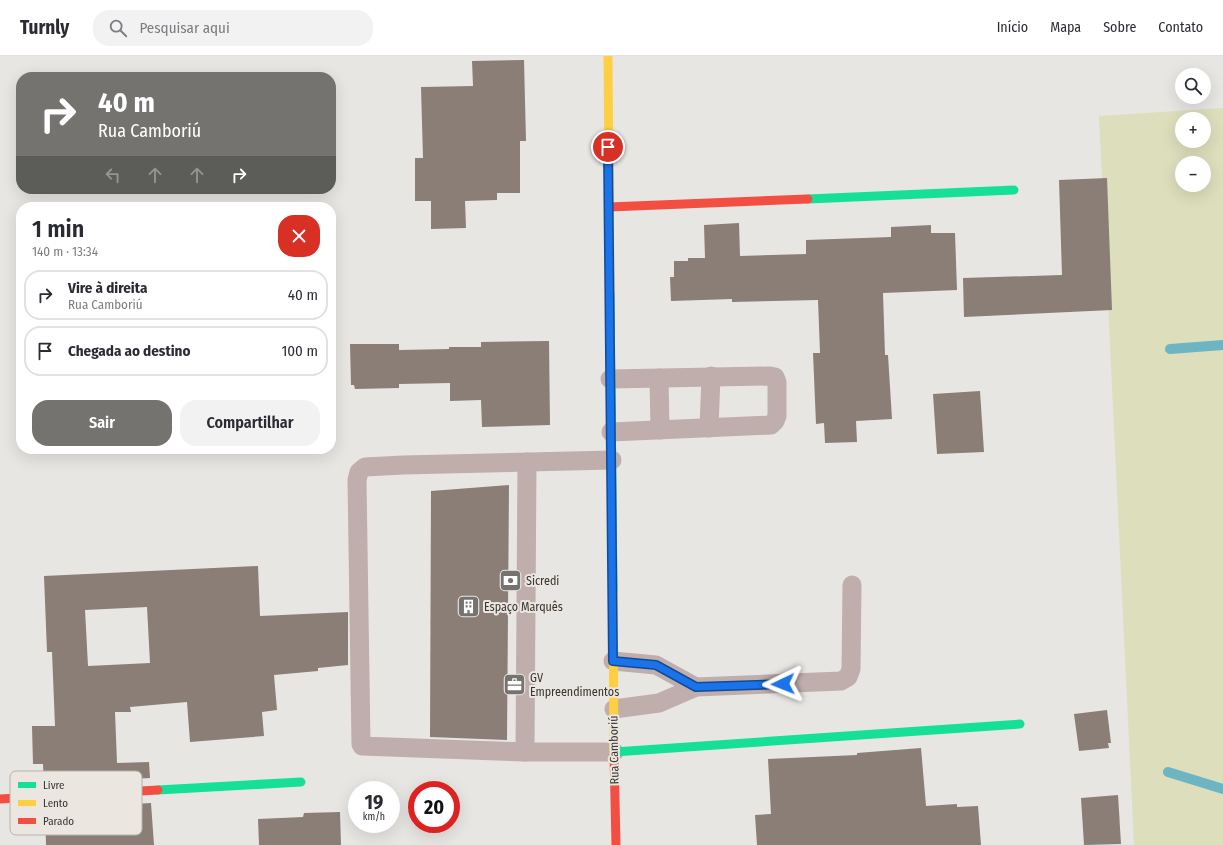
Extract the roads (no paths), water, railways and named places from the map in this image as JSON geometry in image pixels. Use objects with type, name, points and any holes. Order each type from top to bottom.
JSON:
[{"type":"street","name":"Rua Camboriú","points":[[608,56],[610,379],[616,845]]},
{"type":"street","points":[[609,208],[1014,190]]},
{"type":"street","points":[[614,752],[1020,724]]},
{"type":"street","points":[[142,791],[301,782]]},
{"type":"street","points":[[0,799],[10,798]]},
{"type":"lane","points":[[709,428],[711,376]]},
{"type":"lane","points":[[610,379],[770,376],[775,377],[777,382],[777,416],[771,425],[611,432]]},
{"type":"lane","points":[[659,378],[660,430]]},
{"type":"lane","points":[[612,460],[365,467],[359,472],[357,480],[361,744],[365,747],[524,752],[614,752]]},
{"type":"lane","points":[[524,752],[527,462]]},
{"type":"lane","points":[[614,709],[659,703],[696,687],[841,681],[848,677],[851,670],[852,585]]},
{"type":"lane","points":[[613,661],[656,665],[696,687]]},
{"type":"waterway","points":[[1170,349],[1223,345]]},
{"type":"waterway","points":[[1168,772],[1223,789]]},
{"type":"place","name":"Sicredi","points":[[510,581]]},
{"type":"place","name":"Espaço Marquês","points":[[469,607]]},
{"type":"place","name":"GV Empreendimentos","points":[[515,685]]}]
